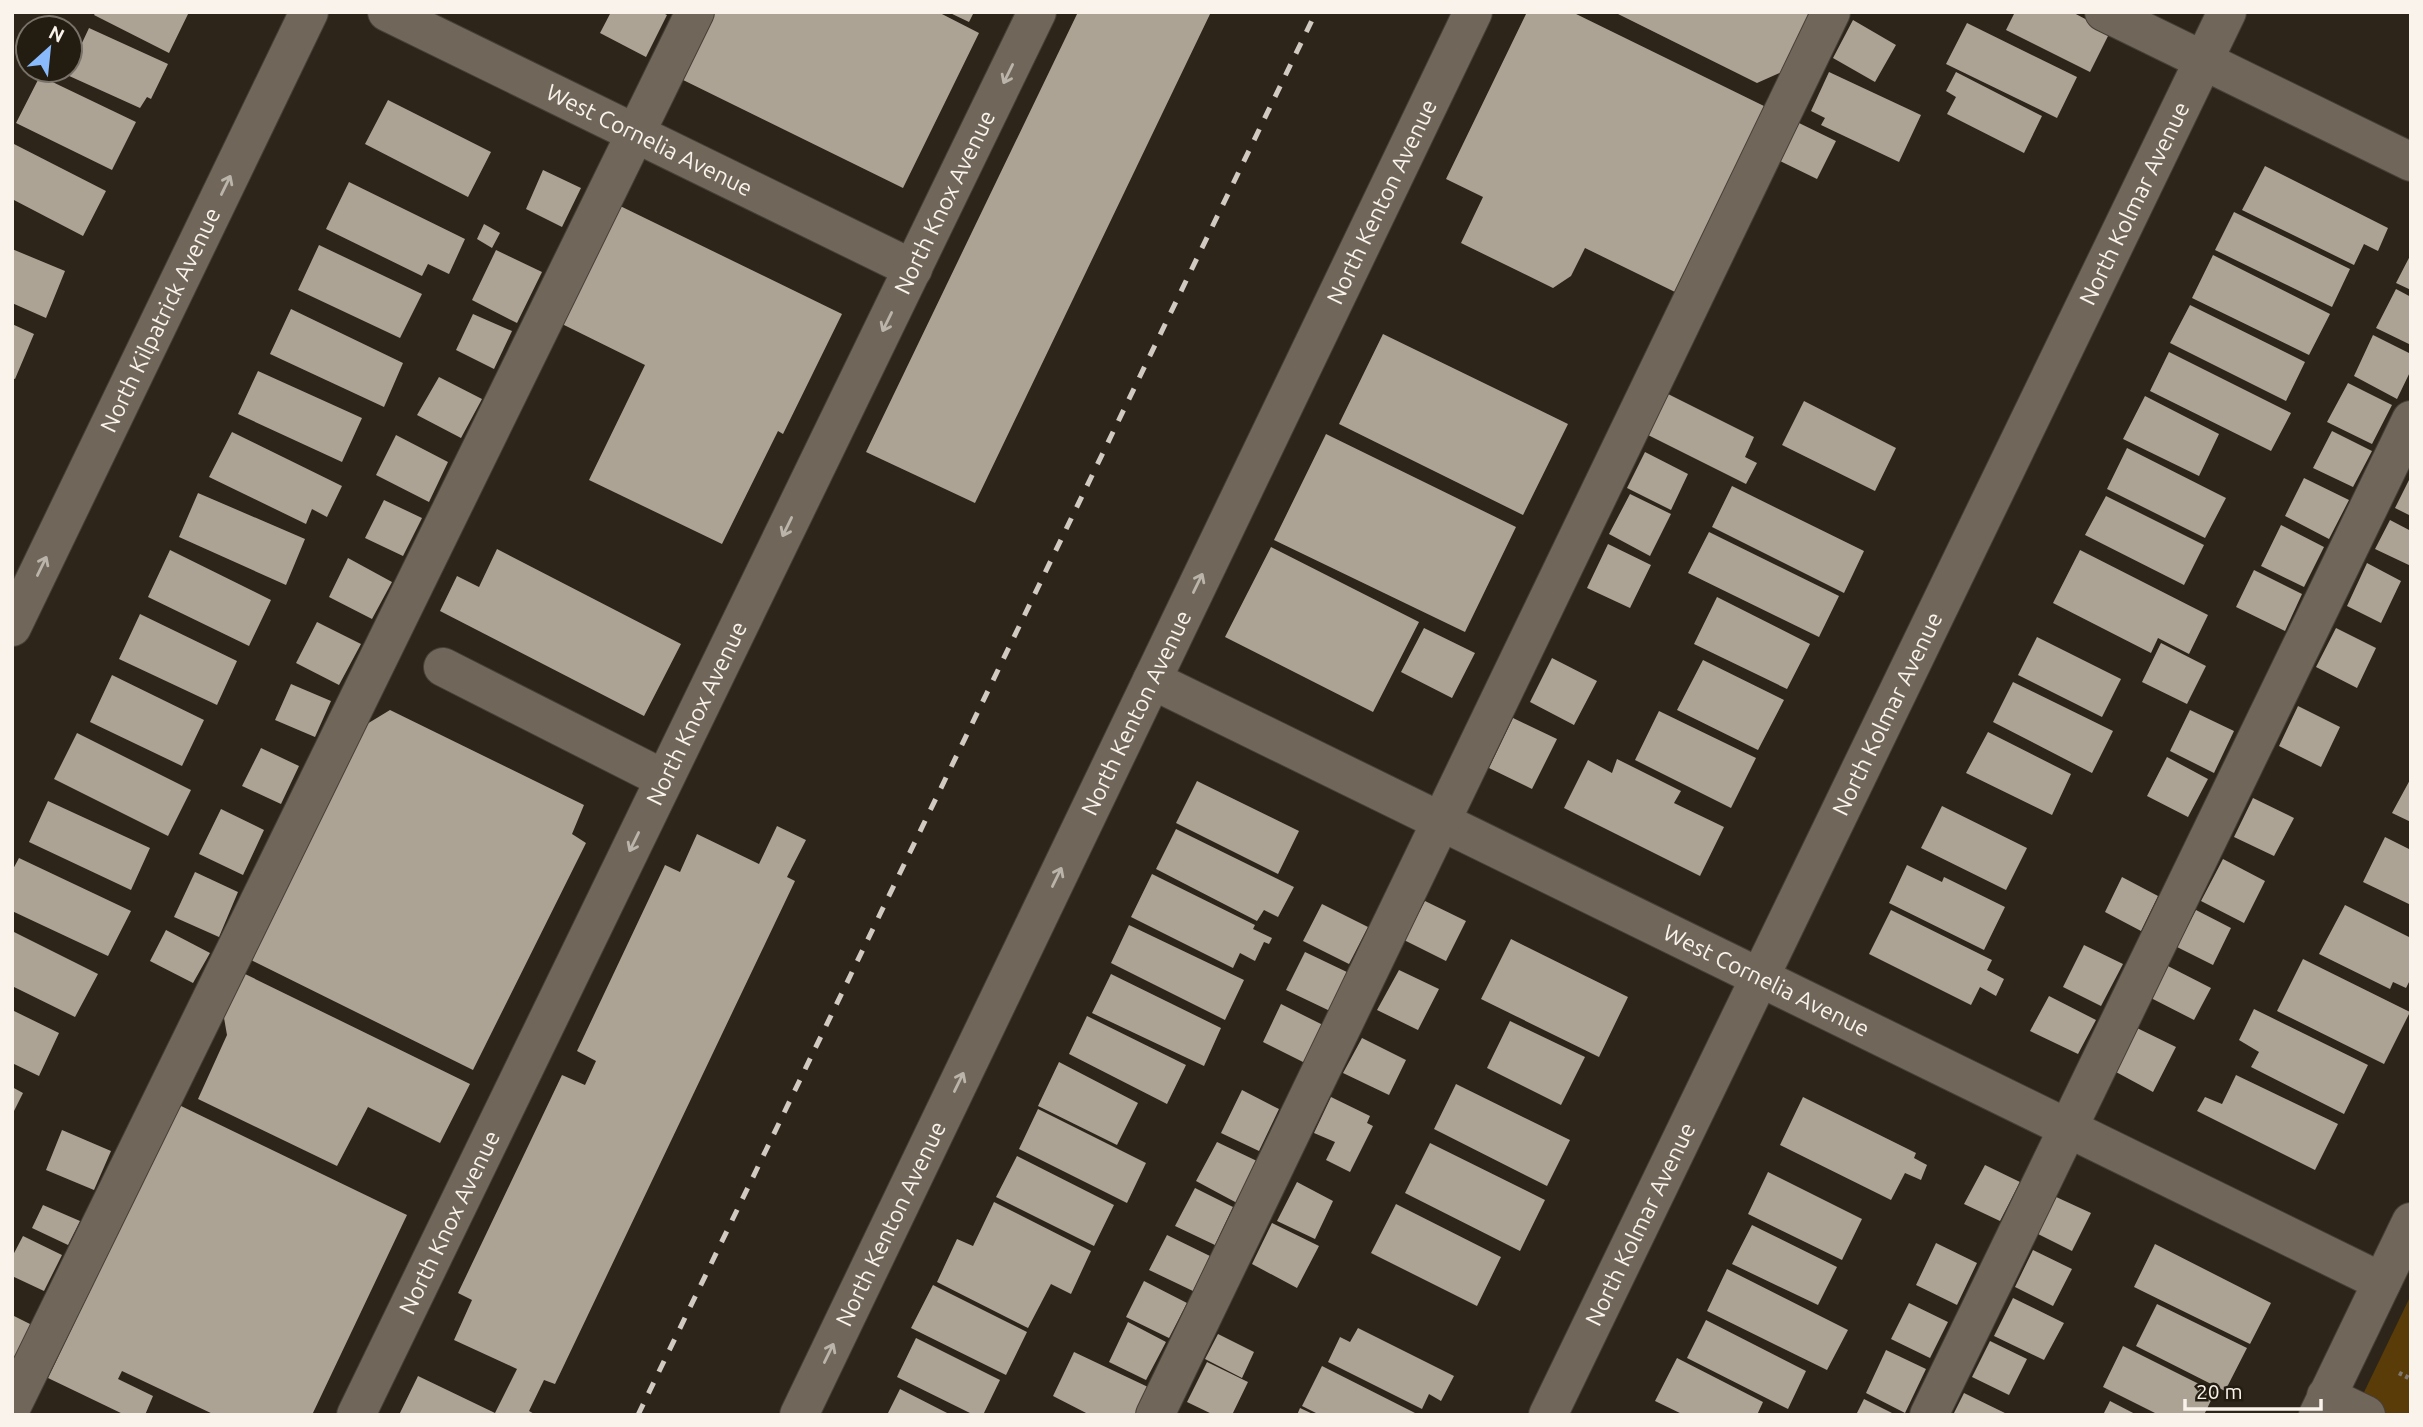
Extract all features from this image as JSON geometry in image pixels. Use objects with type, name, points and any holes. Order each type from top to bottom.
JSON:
[{"type":"street","name":"North Kilpatrick Avenue","points":[[12,627],[309,12]]},
{"type":"street","name":"West Cornelia Avenue","points":[[387,12],[912,269]]},
{"type":"street","points":[[12,1406],[695,12]]},
{"type":"street","name":"North Knox Avenue","points":[[356,1415],[1037,12]]},
{"type":"street","name":"North Kenton Avenue","points":[[799,1415],[1473,12]]},
{"type":"street","points":[[1155,1415],[1831,12]]},
{"type":"street","points":[[2104,12],[2411,162]]},
{"type":"street","name":"North Kolmar Avenue","points":[[1548,1415],[2227,12]]},
{"type":"street","points":[[1929,1415],[2411,420]]},
{"type":"street","points":[[443,667],[664,779]]},
{"type":"street","name":"West Cornelia Avenue","points":[[1152,680],[2382,1282]]},
{"type":"street","points":[[2366,1415],[2322,1406],[2411,1222]]},
{"type":"path","points":[[2399,1373],[2411,1379]]},
{"type":"shaded area","points":[[2411,1295],[2411,1415],[2353,1415]]},
{"type":"building","points":[[96,12],[189,12],[169,53],[94,15]]},
{"type":"building","points":[[611,12],[661,12],[667,15],[646,57],[600,33]]},
{"type":"building","points":[[709,12],[938,12],[979,33],[903,188],[677,77]]},
{"type":"building","points":[[948,12],[974,12],[969,22]]},
{"type":"building","points":[[1078,12],[1211,12],[975,503],[866,452]]},
{"type":"building","points":[[1527,12],[1572,12],[1766,107],[1675,292],[1585,248],[1571,276],[1553,288],[1461,243],[1483,197],[1446,179]]},
{"type":"building","points":[[1614,12],[1812,12],[1784,71],[1757,83]]},
{"type":"building","points":[[2015,12],[2072,12],[2110,32],[2090,72],[2006,30]]},
{"type":"building","points":[[1853,20],[1896,45],[1875,82],[1833,58]]},
{"type":"building","points":[[1967,23],[2077,77],[2057,118],[1946,64]]},
{"type":"building","points":[[89,28],[168,64],[151,99],[147,97],[140,108],[84,83],[84,39]]},
{"type":"building","points":[[1829,72],[1921,115],[1899,162],[1821,125],[1825,118],[1811,111]]},
{"type":"building","points":[[1956,72],[2042,116],[2024,153],[1947,114],[1956,97],[1946,91]]},
{"type":"building","points":[[36,84],[57,84],[136,122],[112,170],[16,123]]},
{"type":"building","points":[[388,100],[491,152],[468,197],[365,144]]},
{"type":"building","points":[[1799,123],[1836,141],[1817,179],[1780,161]]},
{"type":"building","points":[[12,143],[106,191],[83,236],[12,199]]},
{"type":"building","points":[[2265,166],[2388,228],[2378,251],[2364,244],[2354,265],[2242,210]]},
{"type":"building","points":[[543,170],[581,188],[562,227],[526,209]]},
{"type":"building","points":[[349,182],[465,239],[449,274],[428,264],[422,276],[326,229]]},
{"type":"building","points":[[614,203],[842,314],[783,434],[778,431],[722,544],[589,480],[645,365],[562,324]]},
{"type":"building","points":[[2234,212],[2350,269],[2332,307],[2215,250]]},
{"type":"building","points":[[484,224],[500,233],[492,248],[477,239]]},
{"type":"building","points":[[319,245],[422,294],[400,338],[298,290]]},
{"type":"building","points":[[12,249],[65,271],[46,318],[12,303]]},
{"type":"building","points":[[496,250],[542,272],[517,323],[472,300]]},
{"type":"building","points":[[2411,254],[2411,290],[2396,283]]},
{"type":"building","points":[[2213,255],[2330,314],[2309,355],[2192,298]]},
{"type":"building","points":[[2396,289],[2411,297],[2411,345],[2376,328]]},
{"type":"building","points":[[2190,305],[2305,362],[2286,401],[2170,343]]},
{"type":"building","points":[[291,309],[403,363],[384,407],[270,354]]},
{"type":"building","points":[[473,314],[512,331],[494,369],[456,350]]},
{"type":"building","points":[[12,324],[34,334],[15,379],[12,378]]},
{"type":"building","points":[[1383,334],[1568,424],[1523,515],[1339,424]]},
{"type":"building","points":[[2373,335],[2411,354],[2411,370],[2397,399],[2354,376]]},
{"type":"building","points":[[2169,352],[2291,413],[2271,451],[2150,391]]},
{"type":"building","points":[[258,371],[362,418],[342,462],[238,414]]},
{"type":"building","points":[[439,377],[482,399],[461,438],[417,415]]},
{"type":"building","points":[[2348,383],[2392,405],[2372,444],[2327,422]]},
{"type":"building","points":[[1668,394],[1754,437],[1745,457],[1757,463],[1746,484],[1648,435]]},
{"type":"building","points":[[2145,396],[2219,434],[2199,476],[2123,439]]},
{"type":"building","points":[[1804,401],[1896,448],[1875,491],[1782,445]]},
{"type":"building","points":[[2332,431],[2372,451],[2353,487],[2313,468]]},
{"type":"building","points":[[232,432],[342,486],[327,517],[312,509],[306,524],[209,477]]},
{"type":"building","points":[[1326,434],[1516,527],[1465,632],[1274,540]]},
{"type":"building","points":[[396,435],[448,462],[429,502],[376,475]]},
{"type":"building","points":[[2127,448],[2226,498],[2205,538],[2107,489]]},
{"type":"building","points":[[1645,452],[1688,474],[1671,510],[1627,488]]},
{"type":"building","points":[[2411,476],[2411,516],[2395,508]]},
{"type":"building","points":[[2304,478],[2349,500],[2329,539],[2285,516]]},
{"type":"building","points":[[1732,486],[1864,551],[1844,593],[1712,527]]},
{"type":"building","points":[[198,493],[305,539],[286,585],[179,537]]},
{"type":"building","points":[[1630,494],[1671,514],[1650,556],[1609,534]]},
{"type":"building","points":[[2106,496],[2204,545],[2184,585],[2085,535]]},
{"type":"building","points":[[384,500],[422,518],[403,556],[365,538]]},
{"type":"building","points":[[2390,520],[2411,531],[2411,566],[2375,549]]},
{"type":"building","points":[[2281,525],[2324,547],[2304,587],[2261,566]]},
{"type":"building","points":[[1709,532],[1839,596],[1819,637],[1688,573]]},
{"type":"building","points":[[1608,544],[1651,565],[1630,608],[1587,588]]},
{"type":"building","points":[[1271,547],[1419,622],[1373,712],[1225,637]]},
{"type":"building","points":[[497,549],[681,644],[644,716],[440,611],[457,576],[479,587]]},
{"type":"building","points":[[170,550],[271,600],[249,646],[148,597]]},
{"type":"building","points":[[2080,550],[2208,615],[2189,654],[2158,638],[2151,653],[2053,603]]},
{"type":"building","points":[[348,558],[392,582],[372,619],[329,597]]},
{"type":"building","points":[[2367,563],[2401,581],[2381,623],[2347,606]]},
{"type":"building","points":[[2254,570],[2302,594],[2285,631],[2236,607]]},
{"type":"building","points":[[1717,597],[1810,644],[1787,689],[1694,644]]},
{"type":"building","points":[[140,614],[237,661],[217,705],[119,659]]},
{"type":"building","points":[[317,622],[361,644],[339,685],[296,663]]},
{"type":"building","points":[[1424,628],[1475,653],[1452,698],[1401,672]]},
{"type":"building","points":[[2336,628],[2376,648],[2357,688],[2316,667]]},
{"type":"building","points":[[2037,637],[2121,679],[2102,717],[2018,675]]},
{"type":"building","points":[[2161,643],[2206,666],[2187,704],[2142,682]]},
{"type":"building","points":[[1552,658],[1597,681],[1574,725],[1530,702]]},
{"type":"building","points":[[1703,660],[1784,700],[1758,750],[1677,710]]},
{"type":"building","points":[[112,675],[204,720],[182,766],[90,722]]},
{"type":"building","points":[[2013,682],[2113,731],[2092,773],[1993,722]]},
{"type":"building","points":[[291,684],[331,701],[315,737],[275,720]]},
{"type":"building","points":[[2298,706],[2340,727],[2321,767],[2279,746]]},
{"type":"building","points":[[390,710],[584,805],[572,834],[586,843],[473,1070],[249,959],[362,727]]},
{"type":"building","points":[[2190,710],[2234,731],[2214,773],[2170,751]]},
{"type":"building","points":[[1659,711],[1756,758],[1731,808],[1635,760]]},
{"type":"building","points":[[1513,718],[1557,739],[1532,789],[1489,768]]},
{"type":"building","points":[[1988,732],[2071,774],[2052,815],[1966,773]]},
{"type":"building","points":[[77,733],[191,790],[168,836],[54,779]]},
{"type":"building","points":[[261,748],[299,766],[281,804],[242,786]]},
{"type":"building","points":[[2167,757],[2208,779],[2188,817],[2147,796]]},
{"type":"building","points":[[1617,759],[1681,791],[1674,803],[1724,827],[1700,876],[1564,808],[1588,760],[1612,773]]},
{"type":"building","points":[[2411,778],[2411,822],[2392,813]]},
{"type":"building","points":[[1197,781],[1299,831],[1278,874],[1176,823]]},
{"type":"building","points":[[2253,798],[2294,818],[2274,856],[2234,837]]},
{"type":"building","points":[[48,801],[150,848],[131,890],[29,842]]},
{"type":"building","points":[[1942,806],[2027,848],[2006,890],[1921,848]]},
{"type":"building","points":[[221,809],[264,830],[243,875],[199,854]]},
{"type":"building","points":[[777,826],[806,840],[787,877],[795,881],[555,1384],[544,1380],[529,1411],[536,1415],[399,1415],[418,1376],[495,1413],[517,1369],[454,1340],[472,1300],[458,1293],[562,1075],[585,1085],[596,1061],[577,1051],[665,865],[680,872],[697,834],[759,864]]},
{"type":"building","points":[[1176,829],[1294,887],[1278,917],[1264,910],[1257,921],[1156,869]]},
{"type":"building","points":[[2385,837],[2411,850],[2411,905],[2363,882]]},
{"type":"building","points":[[19,858],[131,911],[108,956],[12,911],[12,871]]},
{"type":"building","points":[[2223,859],[2265,881],[2244,923],[2201,901]]},
{"type":"building","points":[[1907,865],[1942,882],[1944,877],[2005,907],[1984,950],[1889,903]]},
{"type":"building","points":[[195,872],[238,892],[219,937],[174,917]]},
{"type":"building","points":[[1152,874],[1255,925],[1253,929],[1272,938],[1269,944],[1264,942],[1255,961],[1240,953],[1233,968],[1131,917]]},
{"type":"building","points":[[2122,877],[2158,896],[2141,931],[2105,912]]},
{"type":"building","points":[[1425,901],[1466,921],[1446,961],[1404,940]]},
{"type":"building","points":[[1322,904],[1368,927],[1349,964],[1303,941]]},
{"type":"building","points":[[2345,905],[2411,938],[2411,978],[2406,988],[2393,982],[2390,989],[2319,954]]},
{"type":"building","points":[[1891,910],[1992,960],[1987,970],[2004,979],[1996,996],[1980,987],[1971,1005],[1869,954]]},
{"type":"building","points":[[2196,910],[2231,928],[2213,965],[2177,947]]},
{"type":"building","points":[[1129,925],[1244,980],[1225,1020],[1111,963]]},
{"type":"building","points":[[166,930],[210,953],[193,983],[150,961]]},
{"type":"building","points":[[12,931],[98,974],[75,1017],[12,986]]},
{"type":"building","points":[[1511,939],[1628,997],[1599,1057],[1481,999]]},
{"type":"building","points":[[2084,945],[2123,964],[2101,1006],[2063,987]]},
{"type":"building","points":[[1305,952],[1349,973],[1330,1011],[1286,990]]},
{"type":"building","points":[[2303,959],[2410,1012],[2384,1064],[2277,1011]]},
{"type":"building","points":[[2164,964],[2211,988],[2194,1020],[2149,997]]},
{"type":"building","points":[[1399,970],[1439,989],[1418,1030],[1377,1010]]},
{"type":"building","points":[[243,973],[470,1084],[440,1143],[368,1107],[337,1166],[198,1099],[227,1035],[223,1012]]},
{"type":"building","points":[[1111,974],[1221,1028],[1204,1066],[1092,1013]]},
{"type":"building","points":[[2049,996],[2096,1020],[2078,1054],[2030,1031]]},
{"type":"building","points":[[1281,1004],[1323,1025],[1305,1063],[1263,1042]]},
{"type":"building","points":[[2254,1009],[2368,1065],[2344,1114],[2251,1067],[2259,1052],[2239,1040]]},
{"type":"building","points":[[12,1010],[59,1033],[39,1076],[12,1063]]},
{"type":"building","points":[[1087,1016],[1186,1065],[1167,1104],[1069,1054]]},
{"type":"building","points":[[1510,1021],[1585,1057],[1561,1105],[1487,1068]]},
{"type":"building","points":[[2137,1028],[2176,1047],[2153,1092],[2116,1072]]},
{"type":"building","points":[[1362,1038],[1406,1060],[1389,1095],[1343,1073]]},
{"type":"building","points":[[1059,1062],[1138,1103],[1117,1145],[1038,1106]]},
{"type":"building","points":[[2236,1075],[2338,1124],[2315,1170],[2197,1111],[2205,1097],[2222,1104]]},
{"type":"building","points":[[1456,1084],[1570,1140],[1547,1186],[1434,1129]]},
{"type":"building","points":[[12,1087],[23,1093],[12,1115]]},
{"type":"building","points":[[1242,1090],[1279,1109],[1259,1151],[1221,1133]]},
{"type":"building","points":[[1331,1097],[1370,1116],[1367,1123],[1373,1126],[1350,1172],[1326,1160],[1335,1142],[1314,1133]]},
{"type":"building","points":[[1803,1097],[1916,1153],[1914,1158],[1927,1165],[1921,1180],[1905,1173],[1891,1200],[1780,1145]]},
{"type":"building","points":[[179,1105],[407,1215],[312,1415],[215,1415],[122,1371],[118,1379],[153,1396],[145,1415],[125,1415],[48,1378]]},
{"type":"building","points":[[1038,1109],[1146,1163],[1127,1203],[1019,1149]]},
{"type":"building","points":[[62,1130],[111,1151],[94,1190],[46,1170]]},
{"type":"building","points":[[1217,1142],[1257,1161],[1237,1203],[1196,1181]]},
{"type":"building","points":[[1430,1143],[1545,1200],[1520,1251],[1405,1193]]},
{"type":"building","points":[[1017,1156],[1114,1205],[1094,1246],[996,1197]]},
{"type":"building","points":[[1985,1165],[2020,1182],[2000,1221],[1964,1204]]},
{"type":"building","points":[[1768,1172],[1862,1219],[1842,1260],[1748,1214]]},
{"type":"building","points":[[1297,1182],[1333,1201],[1315,1239],[1277,1221]]},
{"type":"building","points":[[1195,1188],[1233,1207],[1215,1245],[1175,1226]]},
{"type":"building","points":[[2054,1196],[2091,1213],[2072,1251],[2036,1233]]},
{"type":"building","points":[[994,1202],[1091,1251],[1071,1294],[1051,1284],[1028,1328],[937,1282],[957,1239],[973,1246]]},
{"type":"building","points":[[1396,1204],[1501,1257],[1477,1306],[1371,1253]]},
{"type":"building","points":[[43,1205],[80,1221],[68,1245],[32,1228]]},
{"type":"building","points":[[1272,1223],[1319,1246],[1297,1288],[1252,1264]]},
{"type":"building","points":[[1752,1225],[1837,1267],[1818,1305],[1732,1264]]},
{"type":"building","points":[[1167,1235],[1210,1256],[1193,1291],[1149,1270]]},
{"type":"building","points":[[23,1236],[62,1255],[44,1291],[12,1276],[12,1257]]},
{"type":"building","points":[[1936,1243],[1977,1263],[1957,1305],[1916,1285]]},
{"type":"building","points":[[2155,1244],[2271,1303],[2250,1344],[2134,1287]]},
{"type":"building","points":[[2033,1250],[2072,1269],[2053,1306],[2015,1287]]},
{"type":"building","points":[[1727,1269],[1848,1330],[1827,1370],[1707,1311]]},
{"type":"building","points":[[1144,1281],[1187,1303],[1169,1338],[1126,1317]]},
{"type":"building","points":[[933,1285],[1027,1332],[1006,1375],[911,1328]]},
{"type":"building","points":[[2013,1298],[2064,1323],[2044,1360],[1994,1336]]},
{"type":"building","points":[[1909,1303],[1948,1322],[1930,1358],[1891,1339]]},
{"type":"building","points":[[2157,1304],[2247,1348],[2225,1391],[2136,1346]]},
{"type":"building","points":[[12,1315],[34,1326],[18,1360],[12,1357]]},
{"type":"building","points":[[1706,1320],[1806,1371],[1788,1409],[1687,1358]]},
{"type":"building","points":[[1128,1322],[1166,1342],[1146,1380],[1109,1362]]},
{"type":"building","points":[[1358,1328],[1454,1376],[1441,1401],[1429,1394],[1422,1409],[1328,1362],[1340,1337],[1350,1342]]},
{"type":"building","points":[[1218,1334],[1254,1352],[1242,1378],[1205,1359]]},
{"type":"building","points":[[916,1338],[1000,1380],[983,1415],[974,1415],[897,1377]]},
{"type":"building","points":[[1990,1341],[2027,1359],[2009,1395],[1972,1377]]},
{"type":"building","points":[[2123,1346],[2215,1392],[2204,1415],[2159,1415],[2103,1387]]},
{"type":"building","points":[[1886,1350],[1926,1369],[1905,1413],[1866,1393]]},
{"type":"building","points":[[1074,1352],[1148,1387],[1135,1415],[1090,1415],[1053,1396]]},
{"type":"building","points":[[1677,1358],[1763,1402],[1757,1415],[1684,1415],[1655,1401]]},
{"type":"building","points":[[1207,1362],[1248,1382],[1232,1415],[1214,1415],[1187,1402]]},
{"type":"building","points":[[1322,1366],[1419,1415],[1320,1415],[1302,1406]]},
{"type":"building","points":[[900,1389],[951,1415],[887,1415]]},
{"type":"building","points":[[1964,1393],[2009,1415],[1953,1415]]},
{"type":"building","points":[[1864,1399],[1896,1415],[1856,1415]]},
{"type":"building","points":[[2110,1401],[2137,1415],[2103,1415]]},
{"type":"building","points":[[1300,1408],[1315,1415],[1297,1415]]},
{"type":"railway","points":[[638,1415],[1316,12]]}]
